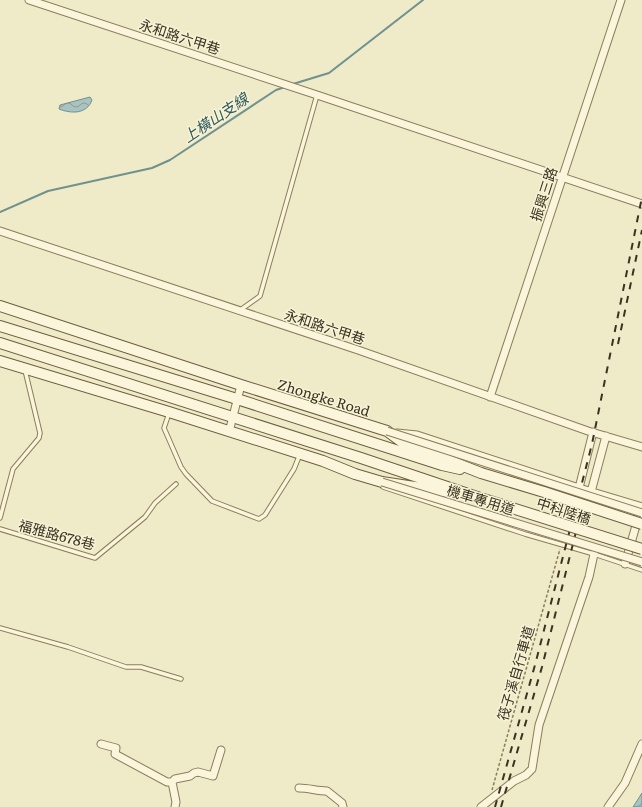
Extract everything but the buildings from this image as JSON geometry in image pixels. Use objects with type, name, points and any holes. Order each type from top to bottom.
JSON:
[{"type":"street","name":"永和路六甲巷","points":[[29,0],[642,204]]},
{"type":"street","name":"振興三路","points":[[490,396],[621,0]]},
{"type":"street","name":"永和路六甲巷","points":[[0,232],[358,350],[593,432],[642,447]]},
{"type":"street","name":"Zhongke Road","points":[[0,306],[241,386],[387,431],[417,435],[642,509]]},
{"type":"street","name":"Zhongke Road","points":[[0,326],[237,399],[442,465],[481,473]]},
{"type":"street","points":[[0,343],[361,458],[477,497]]},
{"type":"street","points":[[0,361],[169,412],[323,461],[355,474],[382,482],[477,497]]},
{"type":"street","points":[[229,432],[241,386]]},
{"type":"street","points":[[387,431],[402,442],[481,473]]},
{"type":"street","points":[[387,431],[642,509],[625,564]]},
{"type":"street","points":[[579,488],[593,432]]},
{"type":"street","points":[[591,492],[606,436]]},
{"type":"street","name":"中科陸橋","points":[[481,473],[642,524]]},
{"type":"street","name":"機車專用道","points":[[382,482],[642,562]]},
{"type":"street","name":"中科陸橋","points":[[477,497],[642,549]]},
{"type":"street","points":[[481,807],[514,781],[526,775],[532,769],[539,725],[585,588],[594,554]]},
{"type":"street","points":[[101,744],[116,748],[116,754],[167,782],[172,782],[175,779],[190,776],[194,773],[213,776],[221,750]]},
{"type":"street","points":[[608,807],[625,783],[642,744]]},
{"type":"street","points":[[172,782],[176,802],[175,807]]},
{"type":"street","points":[[300,788],[318,791],[327,790],[342,804],[343,807]]},
{"type":"lane","points":[[239,311],[260,296],[317,95]]},
{"type":"lane","points":[[0,518],[12,469],[39,438],[40,433],[24,368]]},
{"type":"lane","points":[[169,412],[164,428],[181,467],[186,474],[212,501],[259,519],[266,515],[294,469],[300,454]]},
{"type":"lane","points":[[355,474],[381,486],[414,498],[642,570]]},
{"type":"lane","name":"福雅路678巷","points":[[0,530],[96,558],[145,517],[155,503],[176,484]]},
{"type":"lane","points":[[0,628],[68,647],[126,667],[141,668],[180,680]]},
{"type":"path","name":"筏子溪自行車道","points":[[489,801],[561,544]]},
{"type":"water","points":[[90,97],[92,100],[90,105],[78,112],[69,112],[59,109],[60,105]]},
{"type":"water","points":[[642,793],[642,807],[633,807]]},
{"type":"waterway","name":"上橫山支線","points":[[293,84],[329,73],[423,0]]},
{"type":"waterway","name":"上橫山支線","points":[[0,212],[48,191],[152,168],[170,160],[276,90],[285,87]]},
{"type":"railway","points":[[495,807],[535,665],[592,444],[642,197]]},
{"type":"railway","points":[[618,344],[642,230]]},
{"type":"railway","points":[[501,807],[542,667],[583,504]]}]
